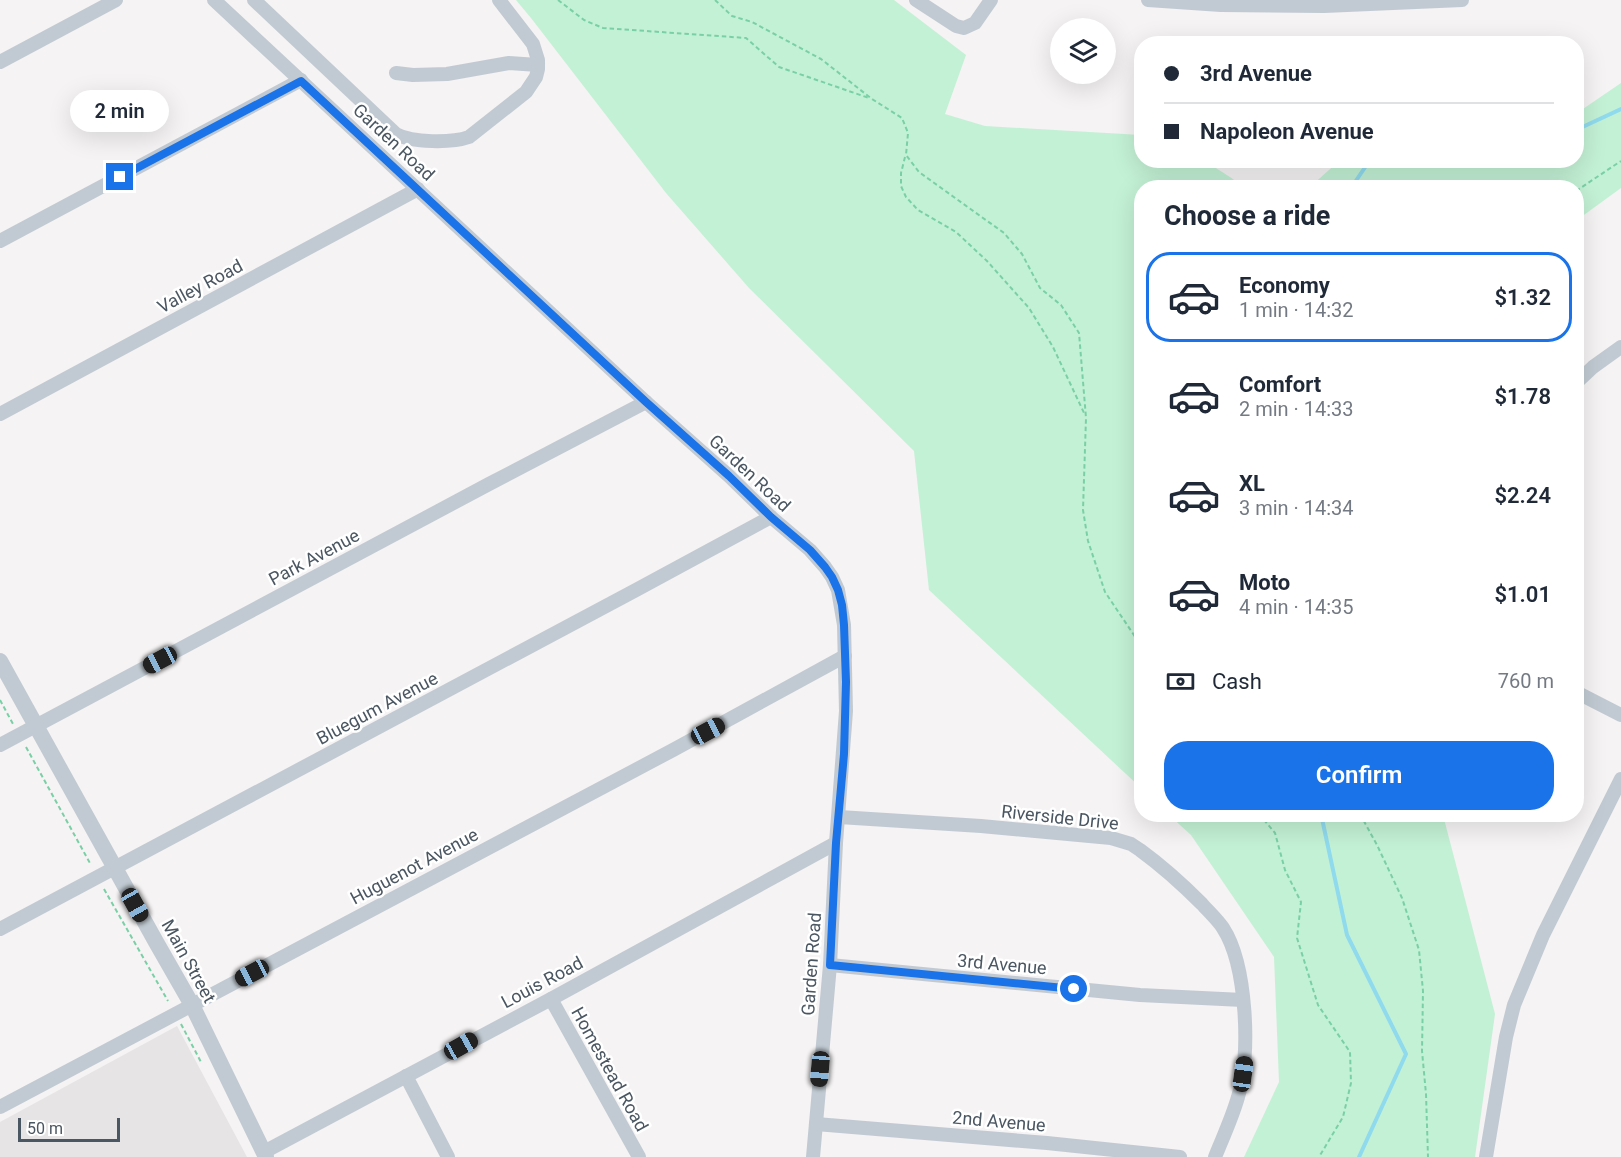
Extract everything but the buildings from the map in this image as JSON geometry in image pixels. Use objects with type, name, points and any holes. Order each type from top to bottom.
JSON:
[{"type":"street","points":[[0,62],[116,0]]},
{"type":"street","name":"Garden Road","points":[[214,0],[646,402],[817,557],[832,577],[842,605],[846,711],[830,965],[813,1157]]},
{"type":"street","points":[[254,0],[396,134],[411,140],[470,137],[526,92],[536,77],[538,65],[533,44],[499,0]]},
{"type":"street","points":[[916,0],[956,26],[964,27],[975,23],[992,0]]},
{"type":"street","points":[[1148,0],[1221,5],[1313,6],[1462,0]]},
{"type":"street","points":[[396,73],[447,74],[509,63],[538,65]]},
{"type":"street","points":[[0,241],[301,81]]},
{"type":"street","name":"Valley Road","points":[[0,414],[418,189]]},
{"type":"street","points":[[1584,375],[1621,346]]},
{"type":"street","name":"Park Avenue","points":[[0,745],[646,402]]},
{"type":"street","name":"Bluegum Avenue","points":[[0,930],[771,517]]},
{"type":"street","name":"Huguenot Avenue","points":[[0,1107],[673,750],[845,656]]},
{"type":"street","name":"Main Street","points":[[0,661],[192,1005],[265,1154]]},
{"type":"street","points":[[1584,696],[1621,715]]},
{"type":"street","points":[[1486,1157],[1506,1036],[1514,1005],[1543,935],[1621,779]]},
{"type":"street","name":"Riverside Drive","points":[[839,817],[981,826],[1111,838],[1131,844],[1193,895],[1223,928],[1237,963],[1243,1000],[1246,1048],[1243,1074],[1239,1096],[1215,1157]]},
{"type":"street","name":"Louis Road","points":[[265,1154],[836,843]]},
{"type":"street","name":"3rd Avenue","points":[[830,965],[1129,994],[1243,1000]]},
{"type":"street","name":"Homestead Road","points":[[551,999],[639,1157]]},
{"type":"street","points":[[406,1076],[448,1157]]},
{"type":"street","name":"2nd Avenue","points":[[816,1124],[1047,1143],[1180,1157]]},
{"type":"path","points":[[558,0],[584,20],[603,28],[746,38],[779,67],[872,99]]},
{"type":"path","points":[[715,0],[732,16],[752,22],[821,59],[872,99],[902,118],[908,133],[906,155],[901,173],[901,186],[906,197],[918,210],[956,232],[987,261],[1029,308],[1053,347],[1086,418]]},
{"type":"path","points":[[906,155],[919,172],[1004,233],[1022,254],[1040,288],[1061,305],[1079,333],[1086,418],[1083,510],[1088,541],[1105,592],[1134,635]]},
{"type":"path","points":[[1584,186],[1621,161]]},
{"type":"path","points":[[0,700],[176,1014]]},
{"type":"path","points":[[1266,822],[1275,833],[1285,870],[1300,902],[1297,938],[1318,1005],[1350,1052],[1351,1083],[1343,1117],[1319,1157]]},
{"type":"path","points":[[1364,822],[1402,898],[1419,950],[1423,991],[1422,1051],[1428,1157]]},
{"type":"shaded area","points":[[177,1026],[247,1157],[0,1157],[0,1122]]},
{"type":"green space","points":[[516,0],[894,0],[966,55],[945,114],[985,126],[1134,135],[1134,168],[1216,168],[1234,180],[1134,180],[1134,781],[929,590],[914,451],[749,288],[666,193]]},
{"type":"green space","points":[[1621,83],[1621,188],[1584,215],[1584,180],[1318,180],[1331,168],[1584,168],[1584,108]]},
{"type":"green space","points":[[1177,822],[1445,822],[1495,1014],[1475,1157],[1244,1157],[1279,1082],[1274,957],[1191,835]]},
{"type":"waterway","points":[[1584,126],[1621,109]]},
{"type":"waterway","points":[[1356,180],[1365,168]]},
{"type":"waterway","points":[[1323,822],[1347,935],[1406,1054],[1359,1157]]},
{"type":"route","points":[[120,177],[301,81],[646,402],[810,550],[832,577],[842,605],[846,711],[830,965],[1074,989]]}]
